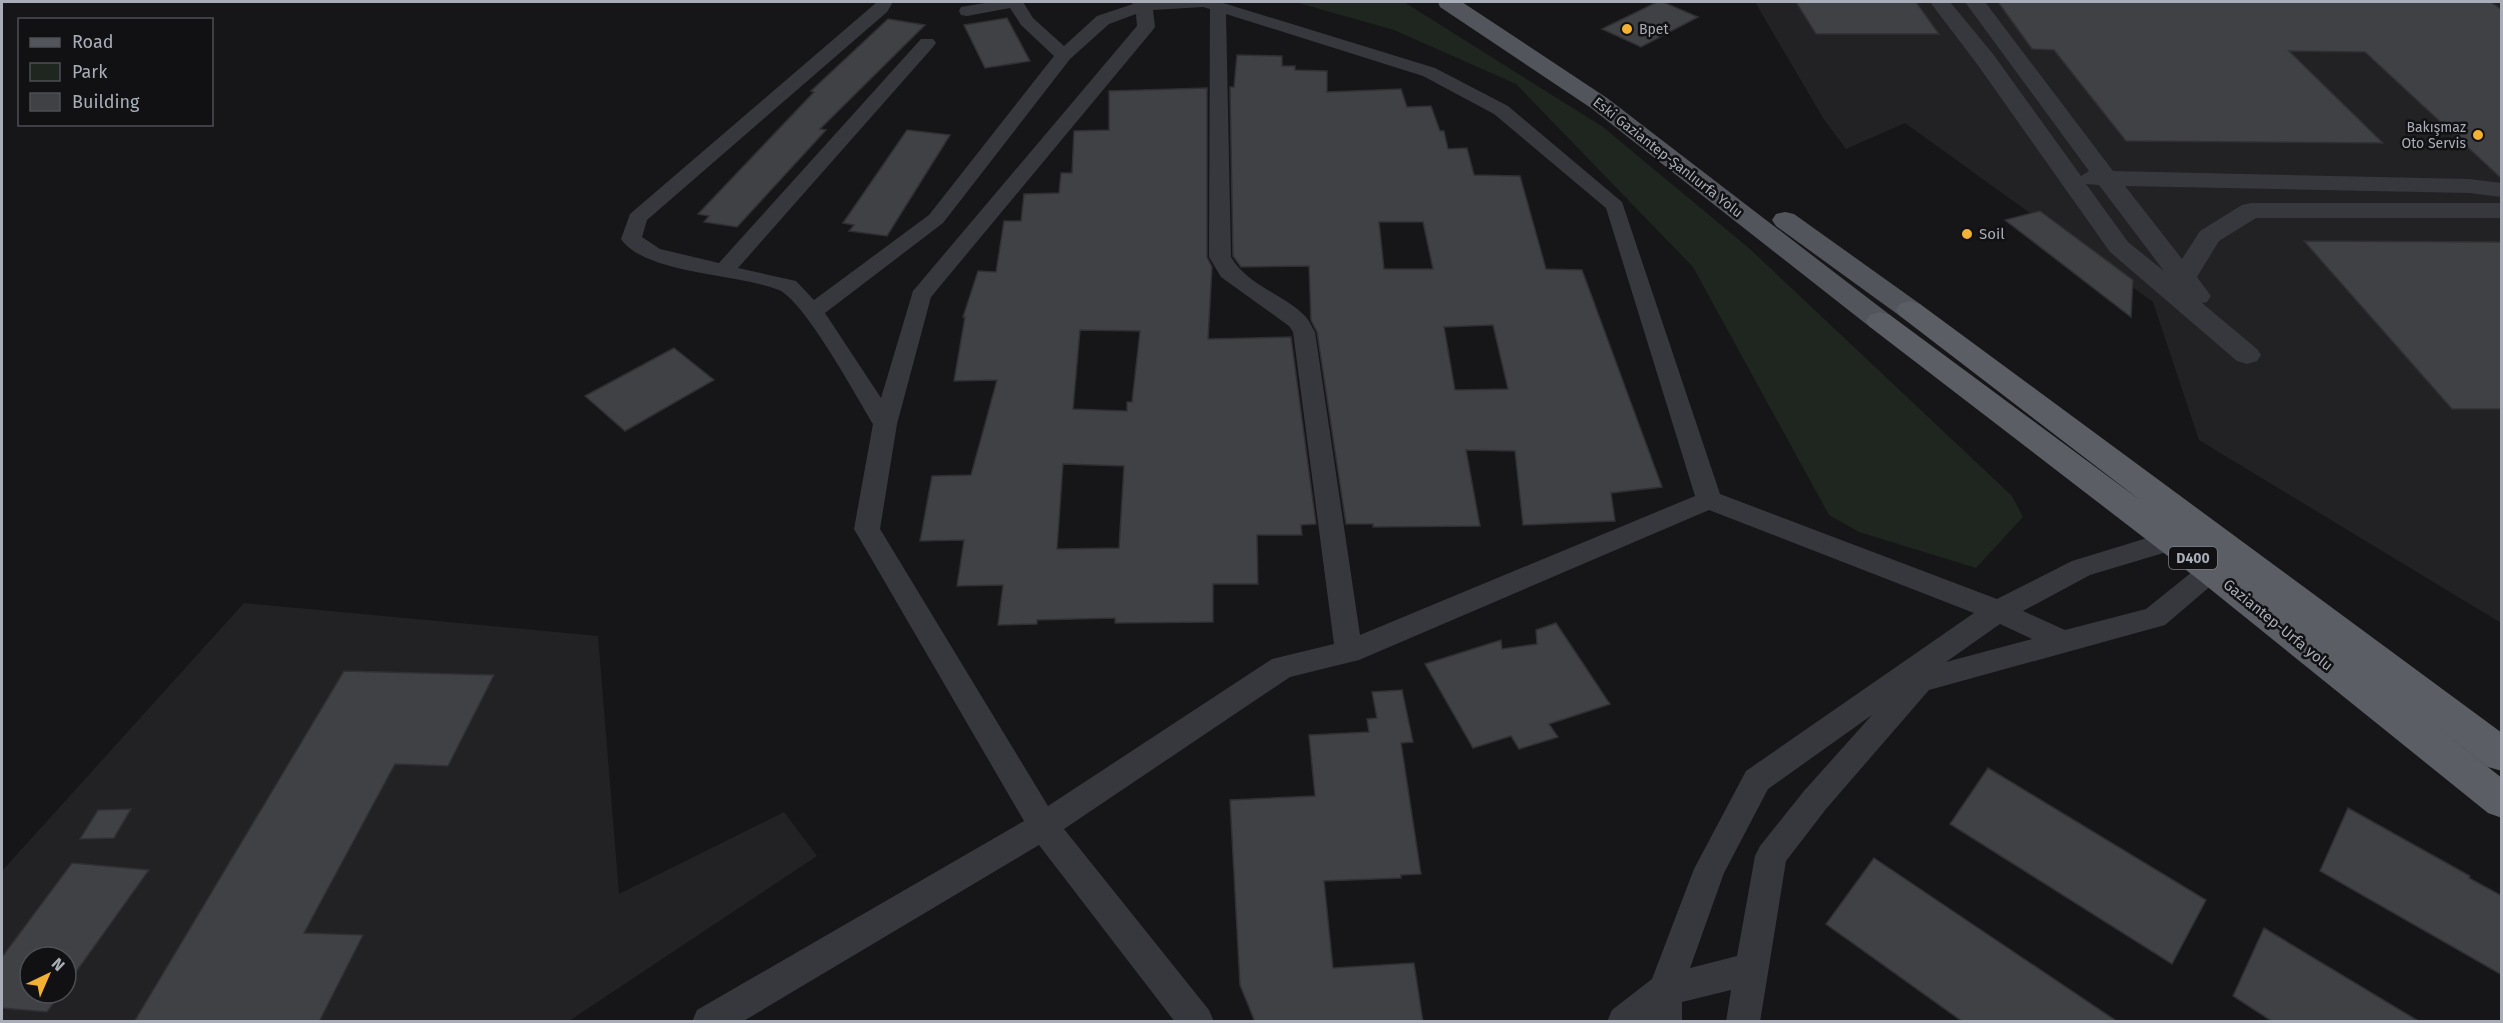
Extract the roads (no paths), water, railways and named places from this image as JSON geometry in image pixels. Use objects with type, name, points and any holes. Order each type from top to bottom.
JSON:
[{"type":"highway","name":"Gaziantep-Urfa yolu","points":[[1895,316],[2170,541],[2218,559],[2502,801]]},
{"type":"highway","name":"Gaziantep-Urfa yolu","points":[[1895,316],[2218,559],[2502,755]]},
{"type":"main road","name":"Eski Gaziantep-Şanlıurfa Yolu","points":[[1448,2],[1599,103],[1895,316]]},
{"type":"main road","name":"Eski Gaziantep-Şanlıurfa Yolu","points":[[1477,2],[1620,97],[1736,185],[1895,316]]},
{"type":"street","points":[[885,2],[881,8],[637,218],[631,239],[653,254],[788,286],[813,311],[885,424]]},
{"type":"street","points":[[967,11],[1015,2],[1027,21],[1064,56]]},
{"type":"street","points":[[813,311],[936,219],[1064,56],[1103,20],[1142,4],[1204,2],[1429,72],[1501,110],[1615,206],[1709,500]]},
{"type":"street","points":[[1940,2],[1985,59],[2119,248],[2247,355],[2183,278],[2105,177],[1975,2]]},
{"type":"street","points":[[1142,4],[1146,27],[921,296],[885,424],[867,529],[1043,826],[1197,1022]]},
{"type":"street","points":[[1218,6],[1220,256],[1229,272],[1297,321],[1304,332],[1349,652]]},
{"type":"street","points":[[724,271],[927,43]]},
{"type":"street","points":[[2070,181],[2105,177],[2469,186],[2502,190]]},
{"type":"street","points":[[2183,278],[2208,236],[2251,210],[2502,211]]},
{"type":"street","points":[[710,1022],[1043,826],[1282,666],[1349,652],[1709,500],[1998,611],[2063,642]]},
{"type":"street","points":[[1665,1006],[1710,870],[1757,780],[1998,611],[2081,568],[2170,541]]},
{"type":"street","points":[[1743,1022],[1771,856],[1815,800],[1920,681],[2155,617],[2218,559]]},
{"type":"street","points":[[1624,1022],[1751,969]]},
{"type":"place","name":"Bpet","points":[[1627,29]]},
{"type":"place","name":"Bakışmaz Oto Servis","points":[[2478,135]]},
{"type":"place","name":"Soil","points":[[1967,234]]}]
